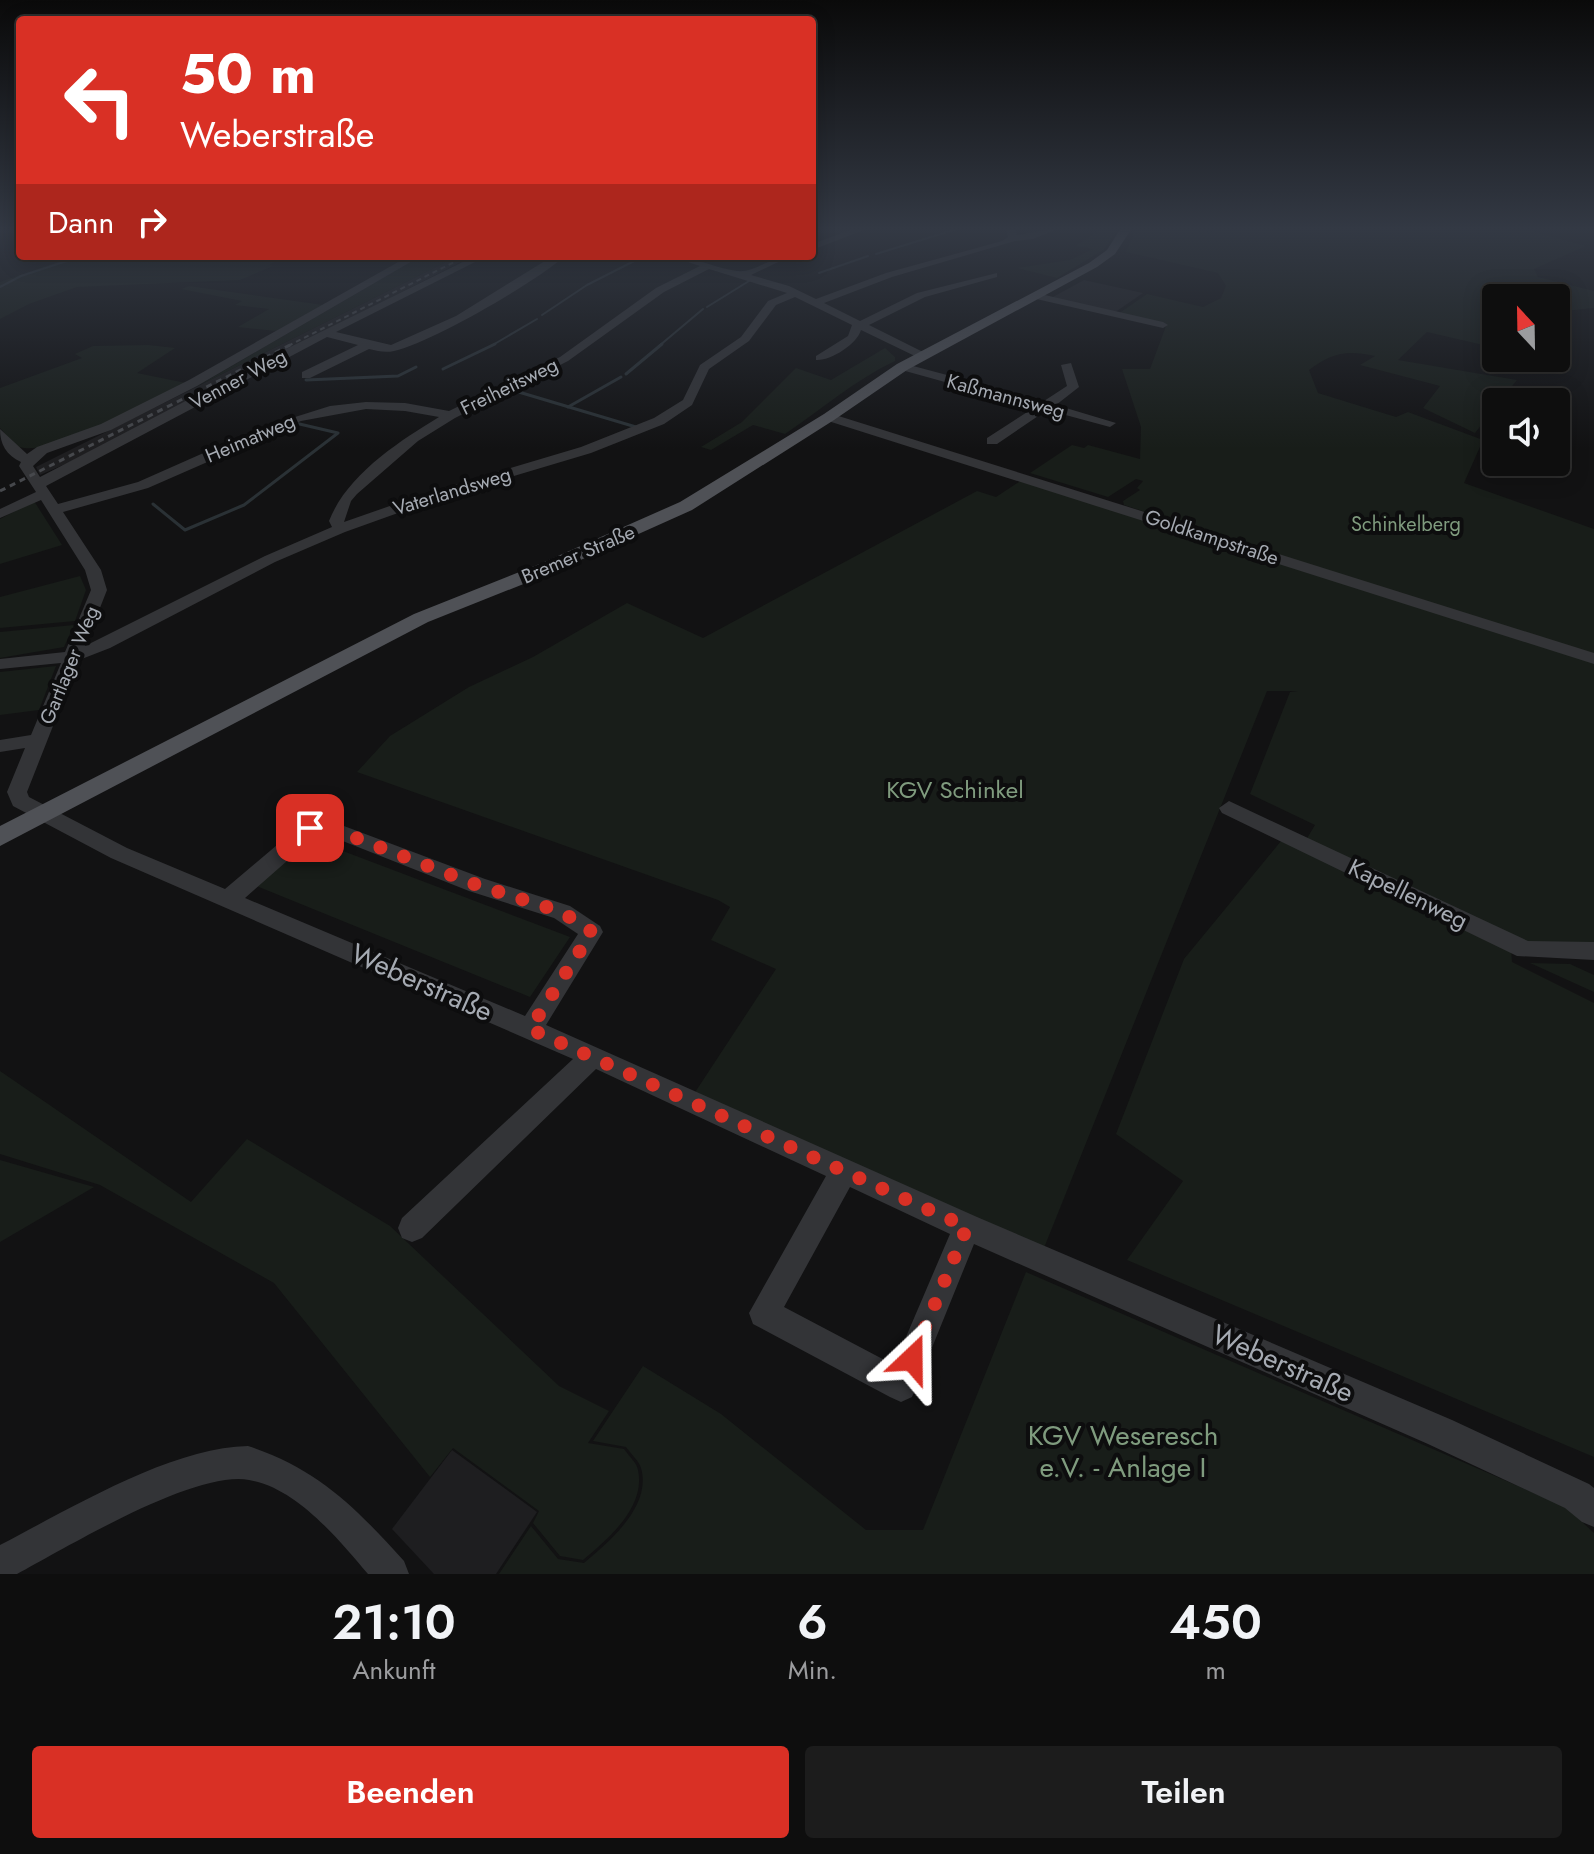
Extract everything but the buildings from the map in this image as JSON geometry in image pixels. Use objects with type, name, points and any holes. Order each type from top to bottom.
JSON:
[{"type":"main road","name":"Bremer Straße","points":[[0,837],[421,618],[675,511],[829,417],[902,367],[1026,301]]},
{"type":"street","points":[[28,460],[42,450],[106,427],[193,383],[336,301]]},
{"type":"street","name":"Venner Weg","points":[[0,514],[326,333],[390,301]]},
{"type":"street","points":[[326,333],[387,349],[432,332],[483,301]]},
{"type":"street","name":"Freiheitsweg","points":[[340,529],[336,521],[344,500],[413,438],[451,415],[564,359],[644,301]]},
{"type":"street","name":"Vaterlandsweg","points":[[0,664],[75,656],[270,559],[340,529],[432,496],[586,450],[672,415],[688,402],[704,367],[745,339],[776,301]]},
{"type":"street","points":[[812,301],[923,356]]},
{"type":"street","points":[[815,303],[819,301]]},
{"type":"street","points":[[820,358],[853,338],[854,329],[908,301]]},
{"type":"street","points":[[1060,301],[1163,325]]},
{"type":"street","points":[[306,375],[368,345]]},
{"type":"street","points":[[992,441],[1032,410],[1046,407],[1073,387],[1067,365]]},
{"type":"street","name":"Kaßmannsweg","points":[[902,367],[1110,423]]},
{"type":"street","name":"Heimatweg","points":[[56,509],[134,489],[274,424],[318,412],[358,405],[395,405],[451,415]]},
{"type":"street","name":"Goldkampstraße","points":[[829,417],[1594,659]]},
{"type":"street","name":"Gartlager Weg","points":[[0,433],[17,455],[28,460],[26,466],[56,509],[98,580],[96,603],[17,792],[20,801],[43,814]]},
{"type":"street","name":"Gartlager Weg","points":[[0,746],[39,740]]},
{"type":"street","name":"Kapellenweg","points":[[1229,808],[1525,950],[1594,951]]},
{"type":"street","name":"Weberstraße","points":[[43,814],[119,853],[593,1056],[967,1227],[1425,1426],[1577,1496],[1594,1510]]},
{"type":"street","points":[[230,898],[310,828],[320,824],[477,885],[562,912],[592,932],[530,1029]]},
{"type":"street","points":[[412,1228],[593,1056]]},
{"type":"street","points":[[844,1171],[764,1313],[901,1386],[967,1227]]},
{"type":"street","points":[[0,1564],[128,1498],[205,1470],[245,1462],[291,1479],[325,1504],[391,1574]]},
{"type":"shaded area","points":[[367,301],[383,301],[70,462],[40,475],[36,467]]},
{"type":"shaded area","points":[[1066,301],[1131,301],[1114,313]]},
{"type":"shaded area","points":[[452,1450],[537,1512],[496,1574],[434,1574],[392,1529]]},
{"type":"green space","points":[[0,301],[36,301],[29,304],[0,319]]},
{"type":"green space","points":[[241,301],[298,301],[323,305],[276,331],[238,327],[269,309],[235,305]]},
{"type":"green space","points":[[343,301],[367,301],[194,388]]},
{"type":"green space","name":"Schinkelberg","points":[[1136,301],[1179,301],[1203,307],[1214,301],[1482,301],[1482,345],[1427,332],[1398,360],[1517,380],[1510,388],[1482,388],[1482,424],[1475,433],[1423,408],[1440,386],[1360,365],[1375,356],[1340,354],[1309,370],[1318,393],[1396,417],[1408,412],[1482,440],[1464,483],[1594,529],[1594,659],[1124,505],[1123,501],[1140,490],[1137,488],[1143,481],[1136,479],[1108,497],[1030,473],[1072,445],[1084,448],[1088,445],[1140,459],[1141,427],[1122,369],[1150,369],[1166,326],[1118,314]]},
{"type":"green space","name":"Schinkelberg","points":[[1570,301],[1594,301],[1594,308],[1570,310]]},
{"type":"green space","points":[[93,346],[175,348],[137,373],[186,383],[106,424],[41,447],[20,447],[0,428],[0,388],[82,358],[75,354]]},
{"type":"green space","points":[[885,348],[895,357],[895,361],[852,386],[785,434],[753,425],[711,450],[701,447],[742,422],[796,368],[831,380]]},
{"type":"green space","name":"KGV Schinkel","points":[[1022,480],[1594,661],[1594,949],[1555,950],[1515,939],[1306,840],[1315,825],[1250,794],[1290,692],[1298,691],[1267,691],[1044,1248],[688,1103],[776,969],[711,940],[730,907],[718,900],[357,772],[390,736],[469,687],[533,657],[627,603],[703,638],[977,491],[996,497]]},
{"type":"green space","points":[[34,501],[62,545],[0,564],[0,519]]},
{"type":"green space","points":[[80,576],[86,590],[75,621],[0,628],[0,597]]},
{"type":"green space","points":[[74,625],[64,647],[0,658],[0,632]]},
{"type":"green space","points":[[56,666],[39,710],[0,715],[0,672]]},
{"type":"green space","points":[[306,837],[570,937],[530,997],[254,885]]},
{"type":"green space","points":[[1281,841],[1511,949],[1512,962],[1594,1003],[1594,1457],[1127,1260],[1183,1181],[1116,1134],[1184,959]]},
{"type":"green space","points":[[1530,963],[1570,964],[1594,975],[1594,992]]},
{"type":"green space","points":[[0,1071],[191,1202],[247,1139],[390,1226],[559,1386],[609,1411],[588,1443],[624,1449],[637,1467],[639,1484],[636,1497],[623,1521],[583,1560],[560,1556],[533,1523],[539,1511],[453,1448],[430,1477],[274,1283],[100,1185],[0,1154]]},
{"type":"green space","points":[[0,1160],[94,1187],[0,1242]]},
{"type":"green space","name":"KGV Weseresch e.V. - Anlage I","points":[[1026,1272],[1566,1507],[1594,1533],[1594,1574],[499,1574],[531,1526],[558,1559],[584,1563],[626,1522],[640,1496],[643,1482],[640,1465],[626,1447],[593,1441],[643,1366],[721,1414],[866,1530],[923,1530]]},
{"type":"waterway","points":[[542,315],[562,301]]},
{"type":"waterway","points":[[707,307],[716,301]]},
{"type":"waterway","points":[[659,346],[703,309]]},
{"type":"waterway","points":[[492,346],[537,319]]},
{"type":"waterway","points":[[626,374],[662,344]]},
{"type":"waterway","points":[[443,369],[492,346]]},
{"type":"waterway","points":[[306,380],[398,376],[416,367]]},
{"type":"waterway","points":[[568,407],[621,377]]},
{"type":"waterway","points":[[512,390],[568,407]]},
{"type":"waterway","points":[[568,407],[636,427]]},
{"type":"waterway","points":[[153,504],[185,530],[244,505],[338,433],[291,422]]},
{"type":"railway","points":[[288,346],[376,301]]},
{"type":"railway","points":[[0,491],[292,344]]},
{"type":"route","points":[[310,828],[320,824],[477,885],[562,912],[592,932],[530,1029],[967,1227],[912,1359]]}]
